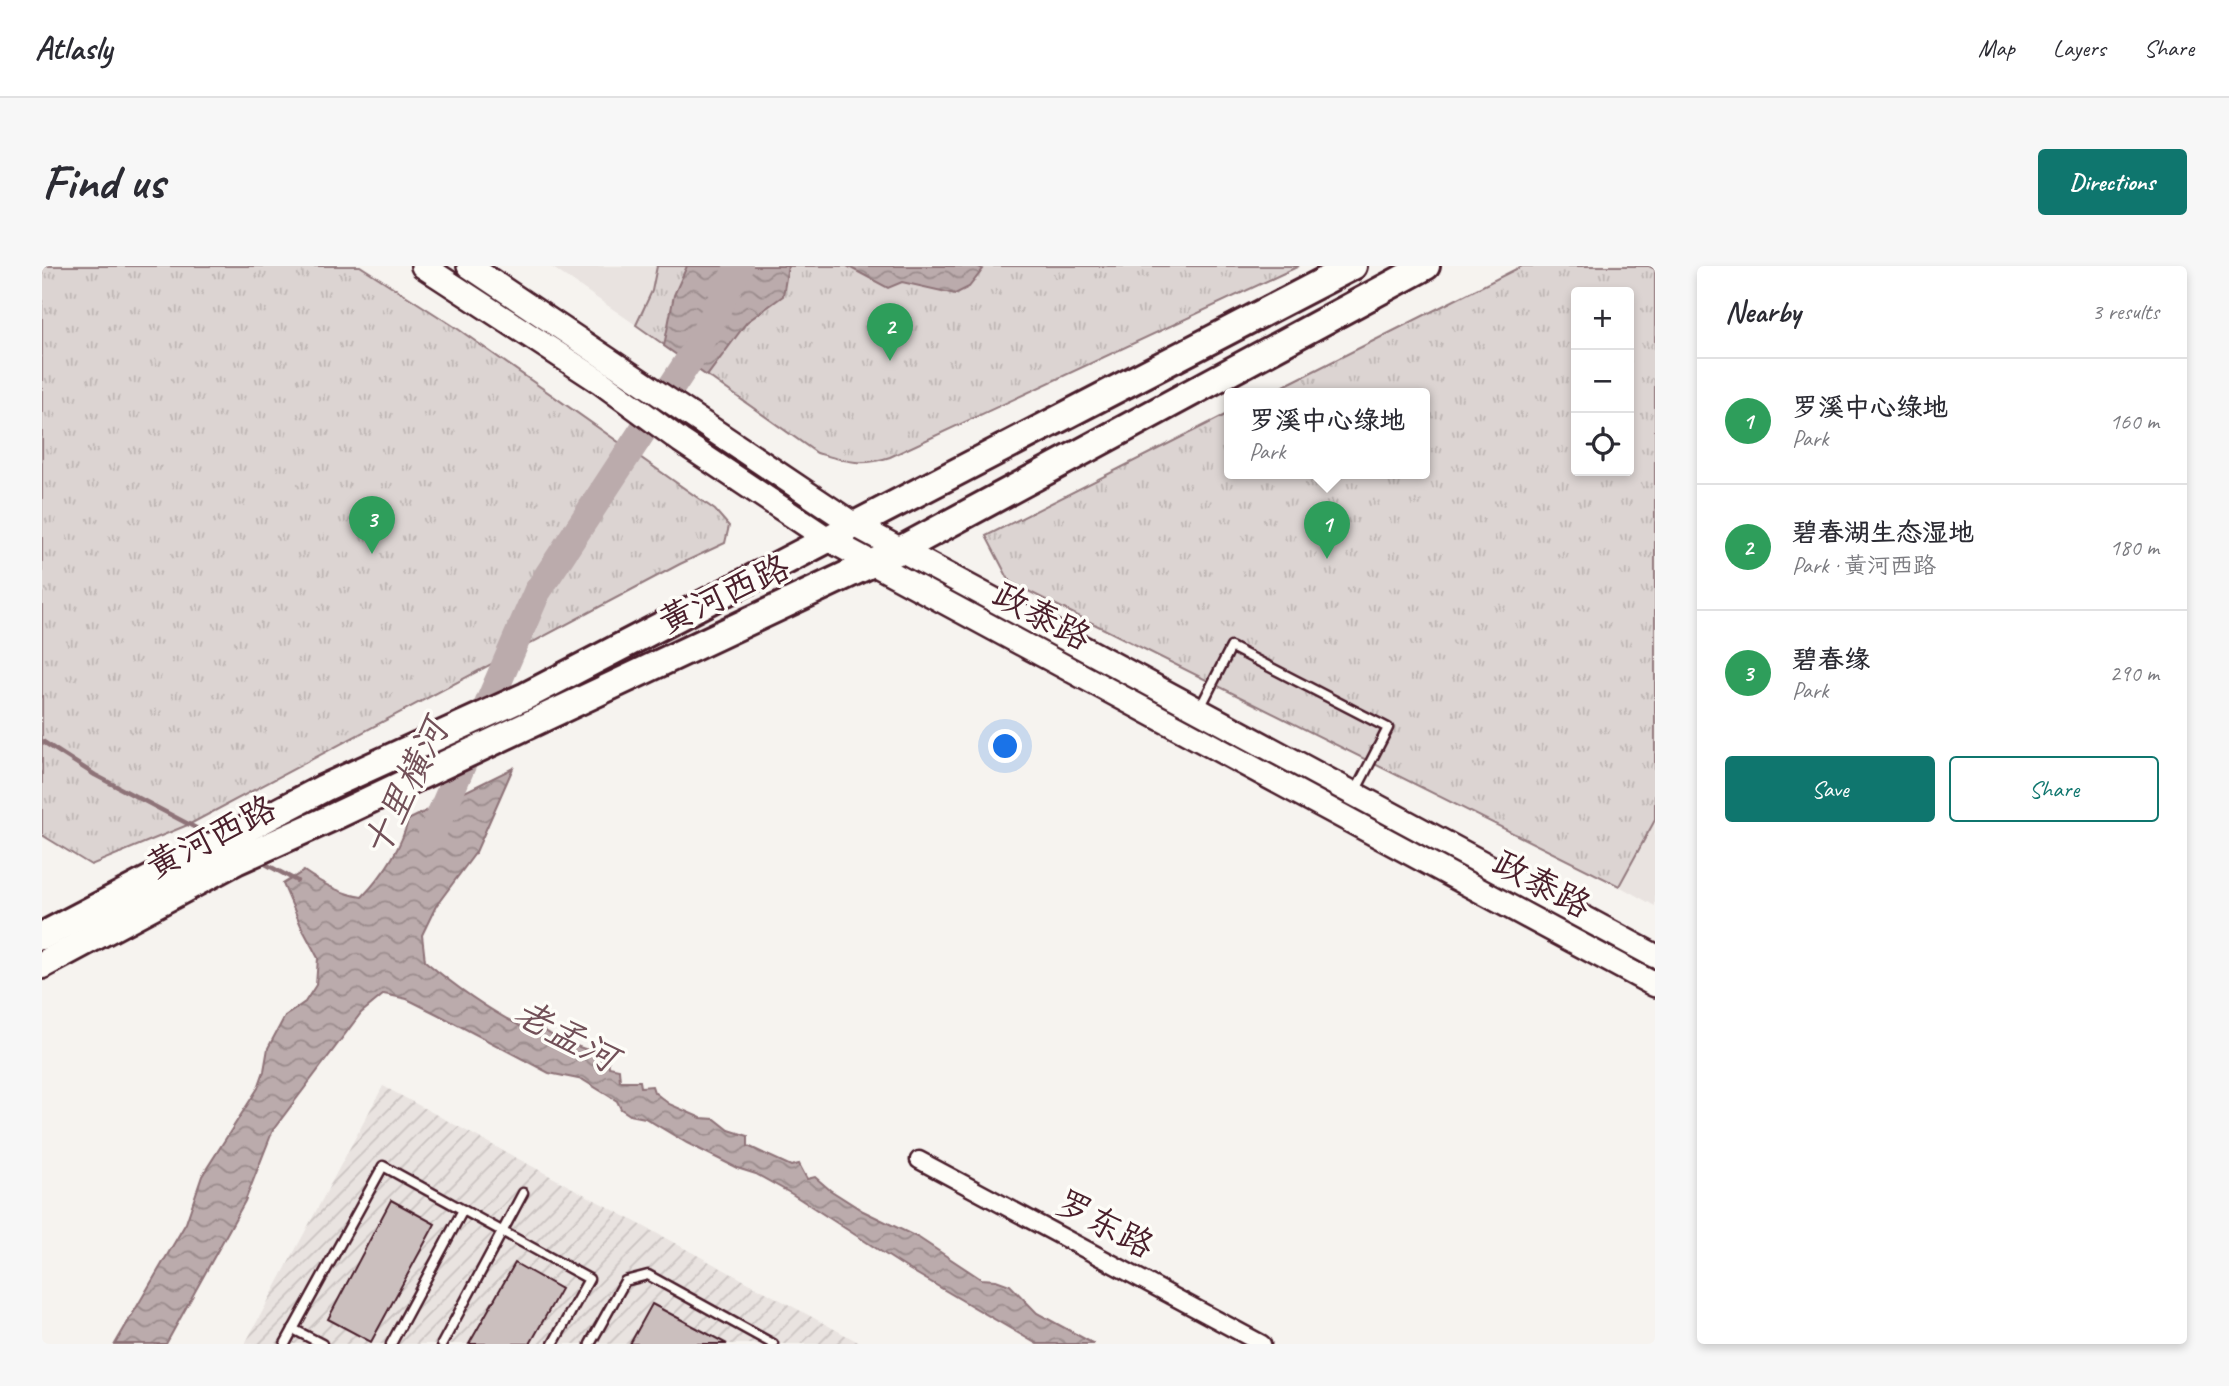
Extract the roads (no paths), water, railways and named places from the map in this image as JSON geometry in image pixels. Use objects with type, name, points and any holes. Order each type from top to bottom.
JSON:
[{"type":"main road","name":"政泰路","points":[[423,266],[599,381],[681,441],[826,538],[1655,985]]},
{"type":"main road","name":"政泰路","points":[[469,266],[853,524],[1655,956]]},
{"type":"main road","name":"黄河西路","points":[[42,936],[324,788],[526,696],[1353,266]]},
{"type":"main road","name":"黄河西路","points":[[42,965],[269,844],[414,779],[900,550],[1426,266]]},
{"type":"street","name":"罗东路","points":[[919,1160],[1262,1344]]},
{"type":"lane","points":[[1199,711],[1231,647],[1388,727],[1354,794]]},
{"type":"lane","points":[[285,1344],[383,1166],[589,1279],[552,1344]]},
{"type":"lane","points":[[442,1344],[523,1193]]},
{"type":"lane","points":[[391,1344],[463,1210]]},
{"type":"lane","points":[[590,1344],[625,1281],[648,1275],[773,1344]]},
{"type":"lane","points":[[293,1329],[322,1344]]},
{"type":"water","points":[[687,266],[788,266],[783,296],[747,322],[707,376],[664,346],[674,295]]},
{"type":"water","points":[[847,266],[977,266],[983,269],[969,287],[955,294],[902,282],[888,288]]},
{"type":"water","points":[[513,768],[476,852],[436,906],[422,935],[425,961],[476,1000],[518,1025],[532,1032],[538,1026],[559,1040],[608,1057],[609,1067],[619,1069],[620,1081],[640,1081],[641,1087],[652,1086],[654,1092],[669,1104],[701,1118],[715,1119],[729,1130],[748,1136],[748,1146],[791,1166],[799,1164],[807,1179],[815,1177],[863,1211],[919,1238],[981,1279],[1010,1285],[1037,1313],[1094,1344],[1037,1344],[905,1267],[792,1194],[756,1174],[737,1168],[687,1143],[645,1118],[630,1115],[621,1109],[617,1101],[583,1080],[549,1073],[407,999],[384,994],[361,1013],[273,1130],[245,1201],[166,1344],[115,1344],[186,1223],[202,1176],[258,1088],[268,1048],[285,1016],[305,1002],[316,985],[318,958],[283,884],[304,871],[332,887],[362,897],[390,861],[401,842],[408,820]]},
{"type":"waterway","name":"十里横河","points":[[432,834],[537,592],[697,348],[739,266]]},
{"type":"waterway","name":"老孟河","points":[[42,741],[95,775],[213,837]]},
{"type":"waterway","name":"老孟河","points":[[258,860],[297,881]]},
{"type":"place","name":"碧春湖生态湿地","points":[[890,361]]},
{"type":"place","name":"碧春缘","points":[[372,554]]},
{"type":"place","name":"罗溪中心绿地","points":[[1327,559]]}]
